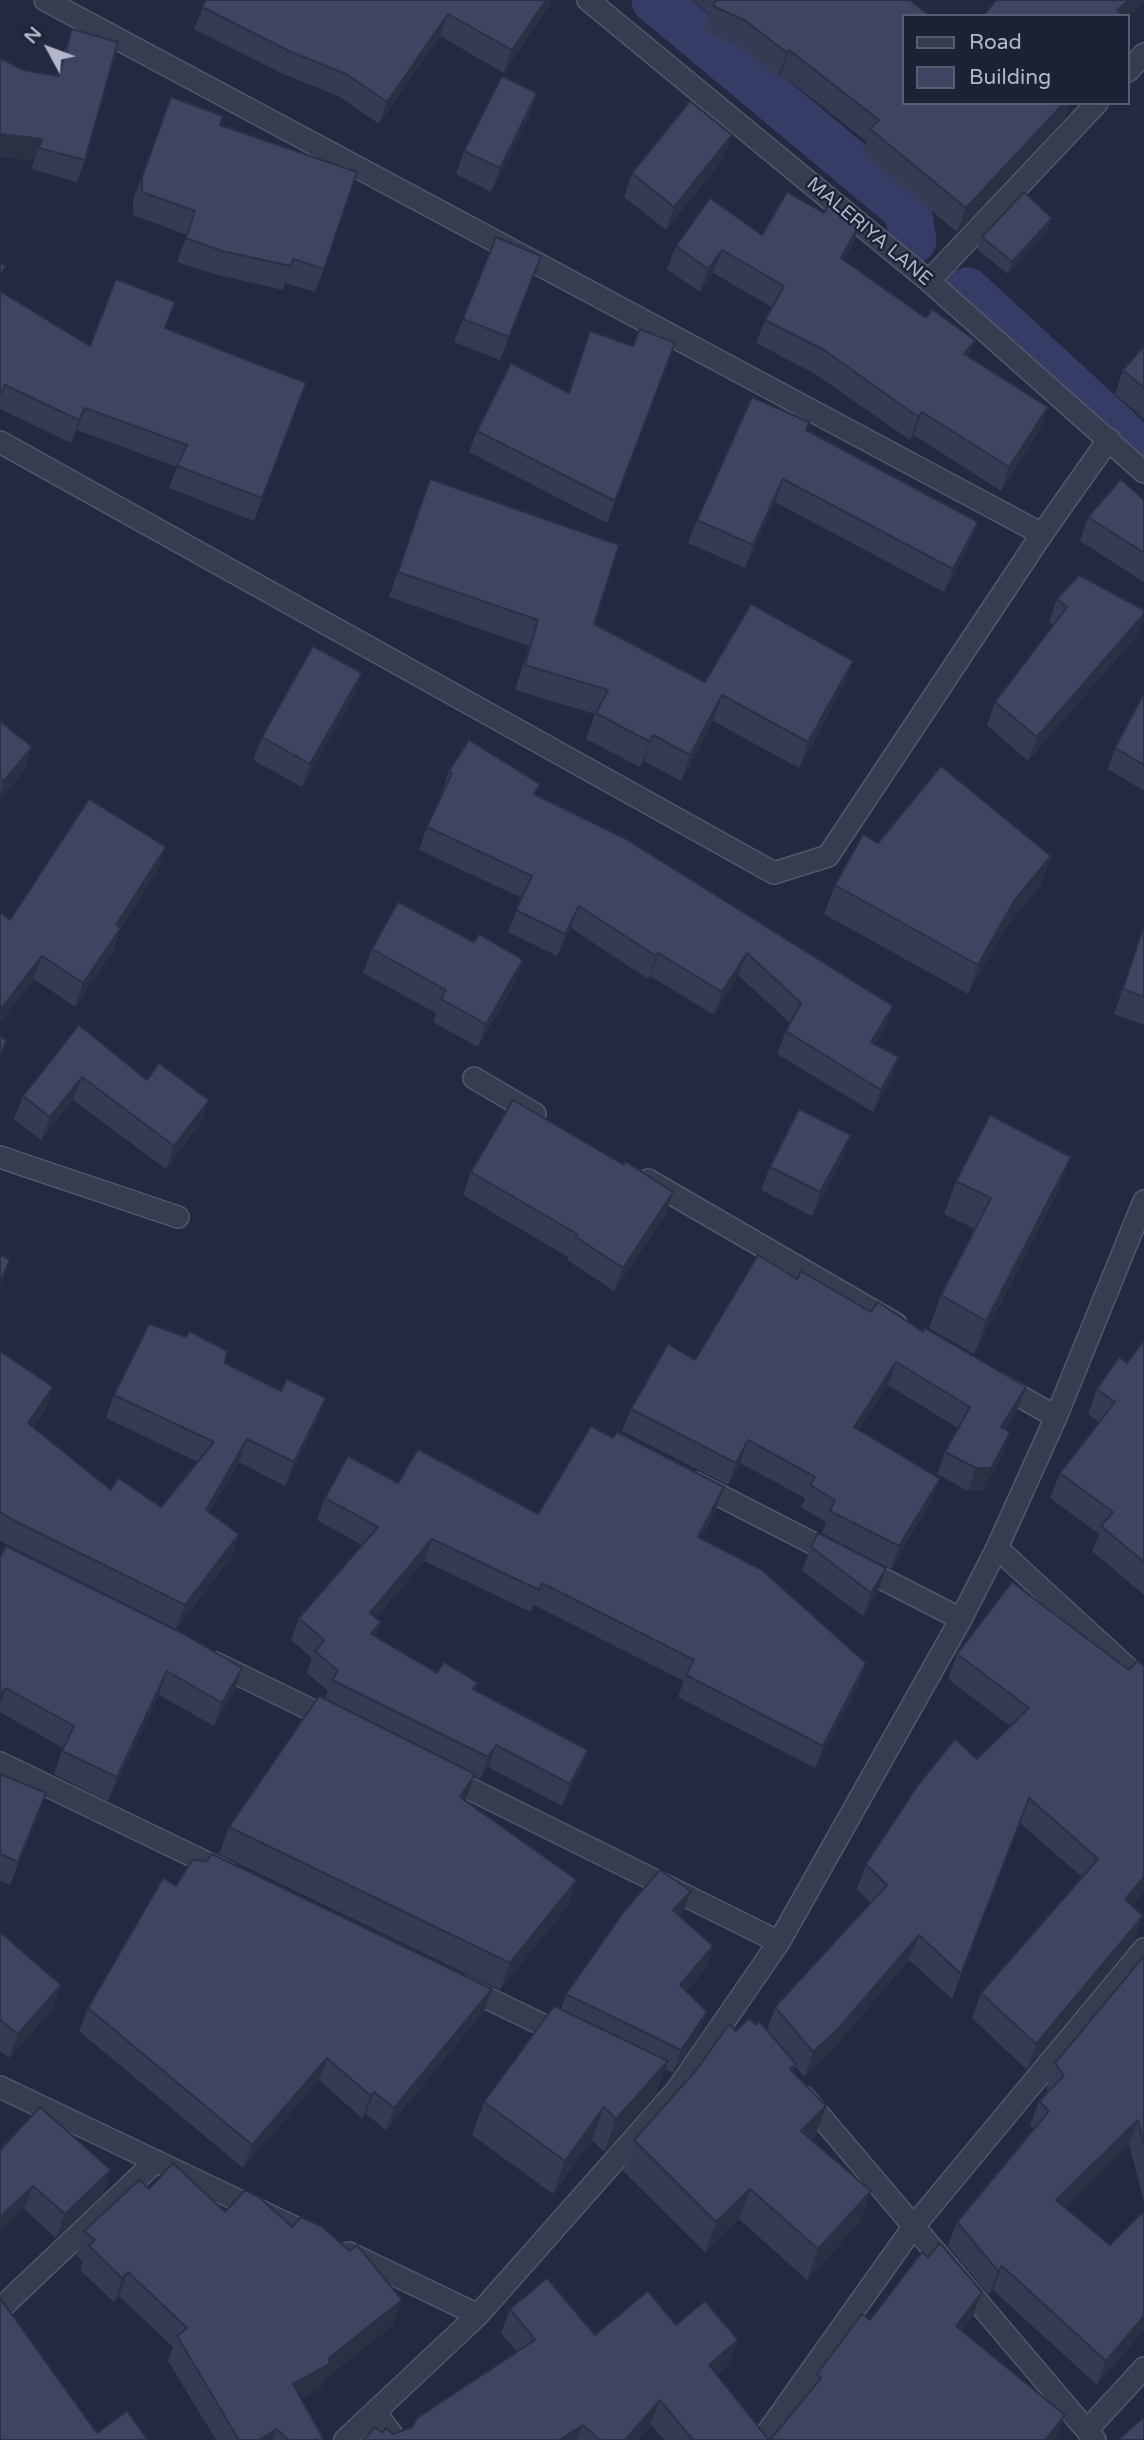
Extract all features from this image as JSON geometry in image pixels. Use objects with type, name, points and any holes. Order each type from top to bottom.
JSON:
[{"type":"street","points":[[45,0],[1042,534]]},
{"type":"street","name":"MALERIYA LANE","points":[[588,0],[929,281],[1144,472]]},
{"type":"street","points":[[1130,69],[1144,54]]},
{"type":"street","points":[[929,281],[1095,105]]},
{"type":"street","points":[[0,442],[774,873],[828,856],[1042,534],[1109,439]]},
{"type":"street","points":[[474,1079],[557,1127]]},
{"type":"street","points":[[0,1157],[178,1217]]},
{"type":"street","points":[[628,1168],[913,1334]]},
{"type":"street","points":[[345,2440],[478,2315],[677,2090],[779,1942],[961,1619],[997,1548],[1139,1232],[1144,1201]]},
{"type":"street","points":[[985,1375],[1056,1417]]},
{"type":"street","points":[[677,1474],[961,1619]]},
{"type":"street","points":[[997,1548],[1144,1683]]},
{"type":"street","points":[[198,1654],[359,1734]]},
{"type":"street","points":[[0,1763],[251,1884]]},
{"type":"street","points":[[421,1765],[779,1942]]},
{"type":"street","points":[[762,2440],[914,2226],[1144,1949]]},
{"type":"street","points":[[439,1975],[589,2047]]},
{"type":"street","points":[[732,2012],[750,2033]]},
{"type":"street","points":[[652,2078],[677,2090]]},
{"type":"street","points":[[793,2084],[1091,2435],[1144,2368]]},
{"type":"street","points":[[0,2087],[478,2315]]},
{"type":"street","points":[[0,2309],[156,2161]]},
{"type":"street","points":[[375,2412],[396,2440]]},
{"type":"building","points":[[206,0],[546,0],[512,50],[448,14],[387,102],[348,75],[289,51],[202,7]]},
{"type":"building","points":[[716,0],[910,0],[928,14],[902,14],[902,105],[1062,105],[966,208],[870,129],[879,120],[789,50],[787,53],[746,21],[713,6]]},
{"type":"building","points":[[996,0],[1129,0],[1117,10],[1121,14],[985,14]]},
{"type":"building","points":[[72,29],[118,42],[85,160],[39,148],[42,139],[0,134],[0,58],[23,70],[59,76]]},
{"type":"building","points":[[502,76],[537,93],[500,168],[464,151]]},
{"type":"building","points":[[171,97],[223,116],[220,125],[357,172],[324,269],[293,259],[291,266],[222,251],[186,238],[195,211],[142,192],[142,177]]},
{"type":"building","points":[[690,101],[732,135],[674,207],[632,173]]},
{"type":"building","points":[[787,192],[824,213],[829,204],[860,224],[841,258],[926,318],[932,309],[975,340],[964,354],[1048,407],[1009,467],[922,412],[918,417],[824,350],[765,320],[784,286],[722,250],[708,269],[676,246],[710,198],[762,235]]},
{"type":"building","points":[[1024,192],[1052,218],[1012,262],[982,237]]},
{"type":"building","points":[[496,237],[541,256],[509,337],[463,319]]},
{"type":"building","points":[[0,262],[6,266],[0,275]]},
{"type":"building","points":[[116,279],[175,302],[165,328],[306,383],[262,498],[177,466],[187,445],[85,408],[79,420],[5,385],[0,394],[0,291],[90,346]]},
{"type":"building","points":[[640,329],[675,343],[615,501],[477,431],[511,363],[569,393],[590,331],[633,346]]},
{"type":"building","points":[[1144,346],[1144,388],[1123,370]]},
{"type":"building","points":[[752,397],[809,422],[806,430],[978,522],[953,569],[783,479],[753,545],[697,520]]},
{"type":"building","points":[[430,479],[619,545],[594,624],[705,682],[751,604],[853,661],[808,742],[722,695],[690,755],[653,735],[650,742],[596,713],[608,690],[525,665],[538,620],[398,572]]},
{"type":"building","points":[[1121,479],[1144,500],[1144,553],[1088,517]]},
{"type":"building","points":[[1079,575],[1144,610],[1144,614],[1037,737],[995,702],[1067,607],[1057,599]]},
{"type":"building","points":[[313,646],[362,673],[310,764],[262,737]]},
{"type":"building","points":[[1144,693],[1144,765],[1115,748]]},
{"type":"building","points":[[0,721],[32,747],[4,781],[0,778]]},
{"type":"building","points":[[469,740],[540,784],[534,794],[626,839],[893,1006],[871,1042],[899,1057],[881,1090],[786,1031],[801,1003],[747,953],[722,992],[658,953],[656,956],[579,906],[565,934],[516,910],[532,876],[427,827],[452,773],[449,771]]},
{"type":"building","points":[[941,766],[1051,856],[1014,901],[978,965],[835,885],[863,834],[878,843]]},
{"type":"building","points":[[89,799],[166,847],[116,925],[121,928],[83,983],[42,956],[0,1010],[0,912],[10,920]]},
{"type":"building","points":[[398,902],[474,942],[479,934],[523,960],[486,1024],[441,999],[446,990],[372,949]]},
{"type":"building","points":[[1144,925],[1144,997],[1123,989]]},
{"type":"building","points":[[79,1025],[147,1080],[159,1063],[209,1100],[174,1146],[82,1077],[50,1117],[23,1096]]},
{"type":"building","points":[[0,1036],[7,1041],[0,1055]]},
{"type":"building","points":[[513,1100],[624,1165],[625,1161],[673,1192],[623,1268],[576,1237],[577,1234],[471,1172]]},
{"type":"building","points":[[799,1109],[851,1135],[820,1192],[770,1167]]},
{"type":"building","points":[[990,1115],[1071,1157],[986,1321],[941,1295],[991,1198],[956,1181]]},
{"type":"building","points":[[0,1255],[10,1260],[0,1282]]},
{"type":"building","points":[[758,1255],[797,1279],[801,1271],[871,1312],[878,1302],[923,1332],[925,1328],[1026,1387],[1001,1427],[1010,1433],[991,1468],[976,1468],[945,1452],[970,1407],[896,1362],[854,1427],[940,1479],[899,1546],[830,1511],[835,1500],[810,1485],[815,1477],[748,1440],[736,1463],[631,1409],[668,1344],[695,1360]]},
{"type":"building","points":[[149,1324],[186,1337],[189,1331],[227,1351],[225,1363],[281,1391],[287,1379],[326,1398],[294,1462],[247,1439],[206,1510],[239,1534],[185,1605],[0,1512],[0,1351],[53,1387],[28,1423],[111,1490],[118,1478],[161,1507],[214,1442],[114,1395]]},
{"type":"building","points":[[1144,1340],[1144,1562],[1101,1526],[1113,1512],[1060,1473],[1115,1402],[1097,1389],[1119,1357],[1127,1363]]},
{"type":"building","points":[[591,1426],[613,1438],[617,1432],[724,1487],[698,1537],[762,1570],[866,1663],[823,1746],[686,1675],[694,1660],[542,1583],[539,1590],[432,1539],[370,1613],[381,1622],[371,1634],[437,1673],[444,1662],[478,1683],[473,1689],[588,1750],[570,1784],[496,1745],[488,1757],[332,1680],[338,1671],[315,1651],[324,1640],[299,1618],[378,1527],[325,1498],[348,1456],[398,1483],[418,1449],[538,1514]]},
{"type":"building","points":[[818,1533],[886,1568],[871,1593],[811,1547]]},
{"type":"building","points":[[6,1546],[182,1633],[242,1668],[222,1703],[167,1671],[117,1777],[62,1751],[74,1726],[6,1688],[0,1695],[0,1557]]},
{"type":"building","points":[[1012,1582],[1129,1670],[1137,1661],[1144,1666],[1144,1877],[1125,1899],[1143,1916],[1036,2044],[981,1993],[1098,1859],[1029,1798],[961,1974],[919,1935],[838,2029],[813,2052],[775,2007],[887,1885],[866,1864],[918,1785],[955,1739],[977,1759],[1029,1708],[957,1654]]},
{"type":"building","points":[[319,1696],[475,1774],[460,1797],[577,1880],[510,1963],[229,1827]]},
{"type":"building","points":[[0,1774],[46,1793],[18,1862],[0,1854]]},
{"type":"building","points":[[212,1854],[492,1989],[394,2108],[374,2092],[371,2096],[327,2058],[252,2145],[88,2008],[163,1878],[176,1886],[192,1860],[207,1861]]},
{"type":"building","points":[[660,1870],[691,1891],[673,1910],[713,1946],[680,1985],[707,2012],[681,2050],[566,1994],[625,1910]]},
{"type":"building","points":[[0,1932],[61,1985],[18,2034],[0,2020]]},
{"type":"building","points":[[1144,1956],[1144,2145],[1138,2120],[1056,2200],[1110,2245],[1144,2211],[1144,2316],[1106,2361],[1002,2266],[998,2271],[957,2222],[1049,2111],[1039,2101],[1064,2076],[1055,2063]]},
{"type":"building","points":[[554,2006],[668,2061],[616,2119],[604,2107],[565,2161],[484,2102]]},
{"type":"building","points":[[749,2018],[756,2025],[759,2021],[796,2064],[790,2069],[826,2106],[801,2131],[871,2191],[818,2249],[750,2189],[716,2222],[634,2140],[698,2068],[729,2024],[736,2031]]},
{"type":"building","points":[[40,2107],[111,2170],[65,2214],[33,2186],[0,2217],[0,2150]]},
{"type":"building","points":[[173,2163],[225,2212],[245,2190],[259,2197],[292,2227],[301,2217],[321,2226],[350,2251],[357,2245],[402,2300],[329,2358],[329,2364],[293,2384],[324,2440],[288,2440],[277,2429],[259,2440],[239,2440],[177,2336],[187,2328],[128,2272],[122,2278],[89,2246],[95,2240],[84,2231],[139,2180],[149,2189]]},
{"type":"building","points":[[940,2243],[982,2292],[956,2326],[1065,2415],[1045,2440],[770,2440],[821,2378],[817,2374],[862,2314],[870,2320],[922,2252],[928,2257]]},
{"type":"building","points":[[547,2278],[595,2335],[648,2291],[676,2325],[705,2301],[738,2340],[709,2365],[769,2440],[693,2440],[660,2400],[625,2440],[600,2440],[583,2425],[559,2440],[363,2440],[375,2427],[382,2433],[386,2428],[393,2434],[412,2427],[417,2418],[535,2340],[510,2309]]},
{"type":"building","points":[[0,2298],[97,2433],[127,2411],[148,2440],[0,2440]]},
{"type":"building","points":[[1144,2417],[1144,2440],[1118,2440]]},
{"type":"waterway","points":[[655,0],[908,211],[913,240]]},
{"type":"waterway","points":[[967,291],[1144,454]]}]
